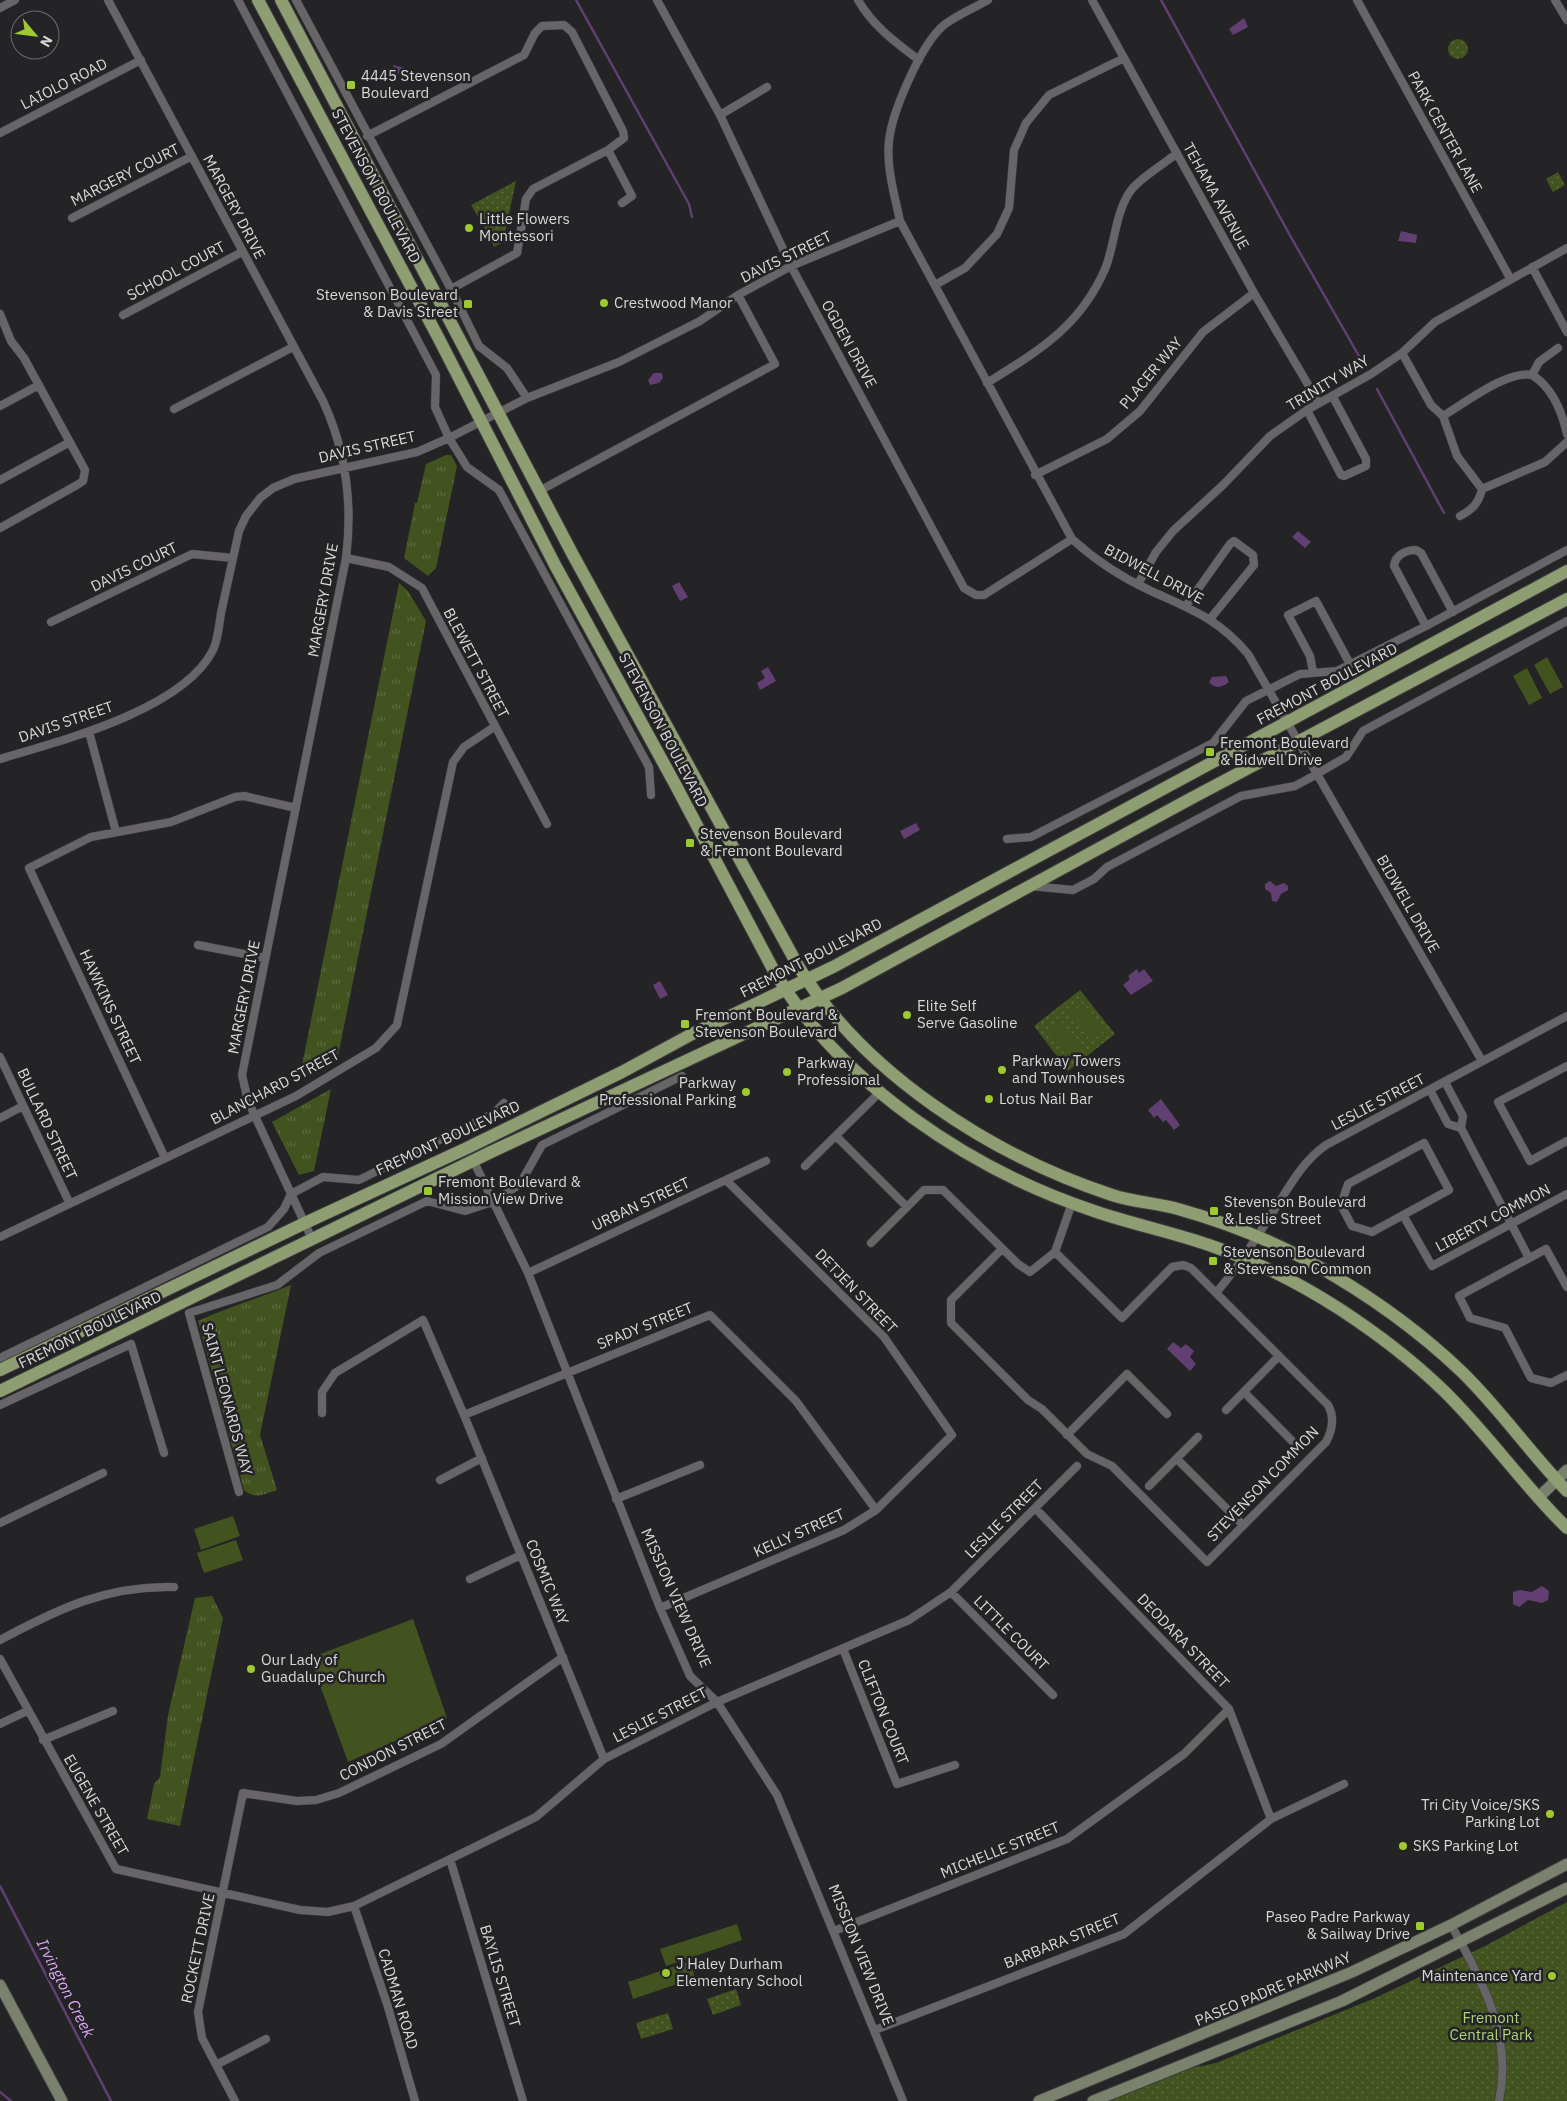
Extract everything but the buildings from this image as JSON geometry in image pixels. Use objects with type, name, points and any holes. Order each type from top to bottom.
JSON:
[{"type":"main road","name":"STEVENSON BOULEVARD","points":[[258,0],[482,421],[555,565],[785,990],[798,1008],[832,1047],[880,1092],[907,1113],[971,1155],[1011,1176],[1072,1203],[1195,1240],[1243,1258],[1338,1308],[1412,1362],[1444,1392],[1476,1425],[1538,1498],[1567,1528]]},
{"type":"main road","name":"STEVENSON BOULEVARD","points":[[281,0],[539,491],[806,980],[820,998],[857,1040],[907,1084],[956,1119],[1008,1150],[1049,1170],[1101,1191],[1178,1209],[1258,1236],[1353,1286],[1428,1342],[1462,1373],[1502,1414],[1567,1491]]},
{"type":"main road","name":"FREMONT BOULEVARD","points":[[0,1370],[305,1223],[467,1148],[622,1072],[692,1034],[806,980],[1290,723],[1567,572]]},
{"type":"main road","name":"FREMONT BOULEVARD","points":[[0,1391],[573,1113],[820,998],[1567,599]]},
{"type":"main road","name":"MISSION VIEW DRIVE","points":[[467,1148],[474,1162]]},
{"type":"main road","points":[[1538,1498],[1567,1470]]},
{"type":"main road","name":"PASEO PADRE PARKWAY","points":[[1039,2101],[1352,1972],[1452,1925],[1567,1864]]},
{"type":"main road","points":[[1093,2101],[1342,2001],[1461,1943],[1567,1888]]},
{"type":"main road","points":[[0,1985],[62,2101]]},
{"type":"street","points":[[0,8],[15,0]]},
{"type":"street","name":"MARGERY DRIVE","points":[[108,0],[330,416],[344,467],[350,507],[346,558],[242,1074],[243,1086],[255,1115],[312,1239]]},
{"type":"street","name":"STEVENSON BOULEVARD","points":[[238,0],[436,375],[436,407],[449,438],[467,467],[499,490],[649,767],[651,795]]},
{"type":"street","name":"STEVENSON BOULEVARD","points":[[296,0],[367,136],[451,289],[479,346],[507,368],[527,398]]},
{"type":"street","name":"OGDEN DRIVE","points":[[657,0],[720,115],[791,266],[964,588],[976,595],[984,595],[1072,539]]},
{"type":"street","points":[[858,0],[869,19],[919,60]]},
{"type":"street","name":"BIDWELL DRIVE","points":[[988,0],[944,26],[919,60],[899,100],[889,142],[891,179],[900,221],[1035,475],[1072,539],[1096,560],[1138,584],[1210,619],[1232,634],[1248,654],[1270,688],[1482,1061]]},
{"type":"street","name":"TEHAMA AVENUE","points":[[1092,0],[1254,293],[1319,403]]},
{"type":"street","name":"PARK CENTER LANE","points":[[1357,0],[1510,278]]},
{"type":"street","points":[[1555,0],[1567,20]]},
{"type":"street","points":[[367,136],[524,54],[535,33],[542,26],[564,25],[572,32],[623,131],[624,138],[608,150],[533,189],[526,199],[517,253],[451,289]]},
{"type":"street","points":[[935,285],[965,268],[997,234],[1009,208],[1014,150],[1026,123],[1049,95],[1124,58]]},
{"type":"street","name":"LAIOLO ROAD","points":[[0,133],[141,60]]},
{"type":"street","points":[[720,115],[767,87]]},
{"type":"street","points":[[608,150],[632,196],[622,204]]},
{"type":"street","points":[[987,384],[1046,346],[1073,319],[1106,268],[1117,223],[1132,190],[1177,153]]},
{"type":"street","name":"MARGERY COURT","points":[[72,218],[192,156]]},
{"type":"street","name":"DAVIS STREET","points":[[0,758],[89,732],[116,721],[180,687],[204,667],[214,648],[233,558],[243,523],[260,498],[273,488],[294,479],[417,452],[498,414],[527,398],[619,362],[700,321],[738,295],[791,266],[900,221]]},
{"type":"street","name":"TRINITY WAY","points":[[1138,584],[1156,552],[1173,531],[1223,485],[1270,436],[1307,410],[1333,397],[1402,353],[1435,322],[1510,278],[1567,248]]},
{"type":"street","name":"SCHOOL COURT","points":[[123,315],[242,252]]},
{"type":"street","points":[[1532,266],[1567,332]]},
{"type":"street","name":"PLACER WAY","points":[[1035,475],[1107,439],[1140,411],[1203,332],[1254,293]]},
{"type":"street","points":[[539,491],[774,364],[738,295]]},
{"type":"street","points":[[0,314],[10,341],[24,358],[85,470],[83,481],[0,528]]},
{"type":"street","points":[[174,409],[293,347]]},
{"type":"street","points":[[1532,375],[1539,362],[1558,348]]},
{"type":"street","points":[[1402,353],[1431,404],[1443,416],[1457,456],[1482,489],[1480,499],[1471,510],[1460,516]]},
{"type":"street","points":[[1443,416],[1483,391],[1521,373],[1540,379],[1554,398],[1563,417],[1567,434]]},
{"type":"street","points":[[0,406],[39,385]]},
{"type":"street","points":[[1307,410],[1341,475],[1344,476],[1366,466],[1366,459],[1333,397]]},
{"type":"street","points":[[0,480],[70,442]]},
{"type":"street","points":[[1482,489],[1545,462],[1567,442]]},
{"type":"street","points":[[1186,606],[1234,541],[1253,555],[1254,565],[1210,619]]},
{"type":"street","points":[[1426,626],[1394,566],[1396,560],[1405,552],[1416,550],[1421,553],[1453,612]]},
{"type":"street","name":"FREMONT BOULEVARD","points":[[1007,839],[1031,837],[1213,743],[1246,701],[1270,688],[1300,674],[1337,671],[1453,612],[1567,550]]},
{"type":"street","name":"DAVIS COURT","points":[[51,622],[192,554],[207,553],[233,558]]},
{"type":"street","name":"BLEWETT STREET","points":[[346,558],[389,567],[422,588],[494,728],[547,824]]},
{"type":"street","points":[[1313,672],[1310,656],[1288,615],[1316,601],[1350,664]]},
{"type":"street","points":[[1029,886],[1073,890],[1118,861],[1241,796],[1295,786],[1346,757],[1364,731],[1567,621]]},
{"type":"street","name":"BLANCHARD STREET","points":[[0,1237],[69,1202],[296,1096],[376,1048],[397,1024],[453,762],[464,747],[494,728]]},
{"type":"street","points":[[89,732],[116,832],[171,822],[235,797],[244,796],[296,808]]},
{"type":"street","name":"HAWKINS STREET","points":[[116,832],[80,841],[29,868],[165,1158]]},
{"type":"street","points":[[198,944],[265,958]]},
{"type":"street","name":"LESLIE STREET","points":[[1243,1258],[1299,1172],[1314,1154],[1326,1145],[1567,1016]]},
{"type":"street","name":"BULLARD STREET","points":[[0,1057],[69,1202]]},
{"type":"street","points":[[1567,1066],[1498,1102],[1530,1161],[1567,1141]]},
{"type":"street","points":[[494,1200],[520,1184],[542,1145],[682,1076]]},
{"type":"street","points":[[1445,1082],[1463,1116],[1460,1128],[1530,1258]]},
{"type":"street","points":[[1430,1090],[1448,1124],[1460,1128]]},
{"type":"street","points":[[805,1166],[880,1092]]},
{"type":"street","name":"FREMONT BOULEVARD","points":[[0,1358],[268,1227],[284,1209],[291,1194],[323,1177],[359,1180],[494,1114],[504,1103]]},
{"type":"street","points":[[0,1118],[24,1106]]},
{"type":"street","points":[[836,1136],[907,1207]]},
{"type":"street","points":[[1424,1143],[1449,1190],[1404,1215],[1372,1232],[1352,1226],[1341,1205],[1348,1184],[1424,1143]]},
{"type":"street","name":"URBAN STREET","points":[[528,1272],[766,1161]]},
{"type":"street","name":"MISSION VIEW DRIVE","points":[[474,1162],[528,1272],[565,1373],[660,1608],[690,1676],[717,1702],[777,1795],[904,2101]]},
{"type":"street","name":"DETJEN STREET","points":[[726,1180],[884,1337],[952,1435]]},
{"type":"street","points":[[871,1243],[924,1190],[943,1190],[1002,1249],[1030,1272],[1055,1252],[1072,1203]]},
{"type":"street","name":"LIBERTY COMMON","points":[[1404,1215],[1432,1266],[1567,1194]]},
{"type":"street","name":"SAINT LEONARDS WAY","points":[[238,1492],[189,1314],[277,1285],[319,1253],[426,1201],[465,1211],[494,1200]]},
{"type":"street","name":"STEVENSON COMMON","points":[[1002,1249],[951,1300],[951,1323],[1028,1400],[1042,1409],[1087,1454],[1112,1466],[1207,1562],[1326,1442],[1332,1432],[1331,1413],[1328,1405],[1191,1268],[1183,1265],[1172,1268],[1122,1318],[1055,1252]]},
{"type":"street","points":[[1567,1287],[1546,1249],[1459,1296],[1470,1318],[1505,1328],[1531,1378],[1551,1383],[1567,1375]]},
{"type":"street","points":[[1216,1293],[1243,1258]]},
{"type":"street","name":"SPADY STREET","points":[[464,1415],[710,1315],[796,1401],[876,1510]]},
{"type":"street","name":"COSMIC WAY","points":[[322,1413],[322,1392],[335,1373],[423,1320],[482,1458],[604,1759]]},
{"type":"street","name":"FREMONT BOULEVARD","points":[[0,1406],[131,1344],[164,1453]]},
{"type":"street","points":[[1226,1410],[1279,1356]]},
{"type":"street","points":[[1067,1435],[1127,1374],[1167,1414]]},
{"type":"street","points":[[1244,1392],[1295,1444]]},
{"type":"street","name":"KELLY STREET","points":[[660,1608],[844,1530],[876,1510],[952,1435]]},
{"type":"street","points":[[1149,1486],[1198,1437]]},
{"type":"street","points":[[440,1480],[482,1458]]},
{"type":"street","points":[[1177,1459],[1243,1525]]},
{"type":"street","points":[[616,1499],[700,1464]]},
{"type":"street","name":"LESLIE STREET","points":[[224,1893],[300,1910],[328,1912],[354,1906],[536,1817],[604,1759],[717,1702],[909,1620],[951,1592],[1077,1466]]},
{"type":"street","points":[[0,1523],[104,1473]]},
{"type":"street","name":"DEODARA STREET","points":[[1035,1508],[1229,1709],[1271,1819]]},
{"type":"street","points":[[470,1579],[521,1555]]},
{"type":"street","points":[[0,1640],[40,1619],[100,1594],[149,1586],[174,1587]]},
{"type":"street","name":"LITTLE COURT","points":[[951,1592],[1053,1694]]},
{"type":"street","name":"CLIFTON COURT","points":[[843,1649],[898,1784],[955,1765]]},
{"type":"street","name":"CONDON STREET","points":[[243,1793],[297,1801],[316,1800],[338,1793],[440,1744],[563,1657]]},
{"type":"street","name":"EUGENE STREET","points":[[0,1659],[43,1740],[116,1869],[224,1893]]},
{"type":"street","name":"MICHELLE STREET","points":[[834,1931],[1068,1839],[1184,1754],[1229,1709]]},
{"type":"street","points":[[0,1724],[27,1711]]},
{"type":"street","points":[[43,1740],[113,1711]]},
{"type":"street","name":"BARBARA STREET","points":[[875,2030],[1124,1934],[1271,1819],[1344,1784]]},
{"type":"street","name":"ROCKETT DRIVE","points":[[235,2101],[202,2038],[198,2012],[224,1893],[243,1793]]},
{"type":"street","name":"BAYLIS STREET","points":[[450,1859],[524,2101]]},
{"type":"street","name":"CADMAN ROAD","points":[[354,1906],[388,2007],[414,2101]]},
{"type":"street","points":[[1452,1925],[1489,1996],[1496,2020],[1503,2072],[1499,2101]]},
{"type":"street","points":[[216,2065],[266,2039]]},
{"type":"green space","points":[[1458,39],[1465,42],[1468,49],[1465,56],[1458,59],[1451,56],[1448,49],[1451,42]]},
{"type":"green space","points":[[1558,172],[1565,185],[1553,192],[1546,179]]},
{"type":"green space","points":[[516,181],[503,242],[494,247],[489,236],[493,234],[491,230],[487,232],[471,205]]},
{"type":"green space","points":[[446,455],[451,455],[457,466],[436,568],[428,576],[404,558],[415,503],[417,503],[426,464]]},
{"type":"green space","points":[[399,583],[408,591],[426,621],[338,1056],[299,1080]]},
{"type":"green space","points":[[1547,657],[1563,687],[1550,694],[1534,665]]},
{"type":"green space","points":[[1527,668],[1542,698],[1529,705],[1513,676]]},
{"type":"green space","points":[[1080,990],[1115,1034],[1068,1071],[1034,1026]]},
{"type":"green space","points":[[1084,1004],[1104,1031],[1092,1040],[1071,1013]]},
{"type":"green space","points":[[1061,1021],[1081,1048],[1069,1057],[1049,1030]]},
{"type":"green space","points":[[331,1089],[314,1171],[299,1175],[272,1122]]},
{"type":"green space","points":[[291,1285],[260,1435],[277,1490],[260,1495],[252,1495],[244,1490],[198,1321]]},
{"type":"green space","points":[[233,1516],[240,1536],[201,1550],[194,1529]]},
{"type":"green space","points":[[236,1540],[243,1560],[204,1573],[197,1553]]},
{"type":"green space","points":[[212,1596],[223,1618],[180,1826],[147,1819],[154,1784],[160,1777],[168,1715],[195,1598]]},
{"type":"green space","points":[[413,1619],[447,1718],[348,1762],[310,1658]]},
{"type":"green space","name":"Fremont Central Park","points":[[1567,1902],[1567,2101],[1108,2101],[1186,2069],[1216,2063],[1375,1998],[1485,1946]]},
{"type":"green space","points":[[737,1924],[742,1940],[666,1966],[660,1949]]},
{"type":"green space","points":[[690,1961],[695,1978],[633,1999],[628,1982]]},
{"type":"green space","points":[[736,1989],[741,2005],[713,2015],[707,1999]]},
{"type":"green space","points":[[668,2013],[673,2029],[641,2039],[636,2023]]},
{"type":"shaded area","points":[[1244,18],[1248,27],[1233,35],[1229,29]]},
{"type":"shaded area","points":[[393,65],[405,68],[407,72],[402,75],[394,72]]},
{"type":"shaded area","points":[[1401,231],[1417,235],[1416,243],[1398,241]]},
{"type":"shaded area","points":[[654,373],[662,373],[663,378],[659,383],[650,385],[648,380]]},
{"type":"shaded area","points":[[1298,531],[1311,542],[1305,548],[1292,537]]},
{"type":"shaded area","points":[[679,582],[688,597],[680,601],[672,586]]},
{"type":"shaded area","points":[[768,667],[776,681],[760,690],[757,683],[765,678],[761,671]]},
{"type":"shaded area","points":[[1226,676],[1229,682],[1227,684],[1216,687],[1209,682],[1212,677]]},
{"type":"shaded area","points":[[916,823],[920,830],[904,839],[900,831]]},
{"type":"shaded area","points":[[1270,881],[1276,886],[1284,883],[1288,886],[1288,890],[1281,894],[1277,902],[1272,901],[1271,893],[1265,889],[1265,884]]},
{"type":"shaded area","points":[[1137,969],[1139,973],[1144,969],[1153,981],[1131,995],[1123,985],[1130,979],[1128,976]]},
{"type":"shaded area","points":[[660,981],[668,995],[660,999],[653,985]]},
{"type":"shaded area","points":[[1161,1099],[1180,1125],[1174,1130],[1166,1120],[1163,1122],[1157,1115],[1154,1118],[1148,1110]]},
{"type":"shaded area","points":[[1173,1342],[1181,1348],[1186,1344],[1194,1351],[1190,1357],[1196,1364],[1190,1371],[1167,1349]]},
{"type":"shaded area","points":[[1542,1586],[1549,1591],[1548,1600],[1542,1603],[1528,1600],[1519,1607],[1513,1604],[1513,1592],[1520,1590],[1532,1592]]},
{"type":"waterway","points":[[576,0],[689,204],[692,217]]},
{"type":"waterway","points":[[1161,0],[1292,239],[1363,363]]},
{"type":"waterway","points":[[1377,389],[1444,513]]},
{"type":"waterway","name":"Irvington Creek","points":[[0,1886],[111,2101]]},
{"type":"waterway","points":[[0,2092],[11,2101]]},
{"type":"place","name":"4445 Stevenson Boulevard","points":[[351,85]]},
{"type":"place","name":"Little Flowers Montessori","points":[[469,228]]},
{"type":"place","name":"Crestwood Manor","points":[[604,303]]},
{"type":"place","name":"Stevenson Boulevard & Davis Street","points":[[468,304]]},
{"type":"place","name":"Fremont Boulevard & Bidwell Drive","points":[[1210,752]]},
{"type":"place","name":"Stevenson Boulevard & Fremont Boulevard","points":[[690,843]]},
{"type":"place","name":"Elite Self Serve Gasoline","points":[[907,1015]]},
{"type":"place","name":"Fremont Boulevard & Stevenson Boulevard","points":[[685,1024]]},
{"type":"place","name":"Parkway Towers and Townhouses","points":[[1002,1070]]},
{"type":"place","name":"Parkway Professional","points":[[787,1072]]},
{"type":"place","name":"Parkway Professional Parking","points":[[746,1092]]},
{"type":"place","name":"Lotus Nail Bar","points":[[989,1099]]},
{"type":"place","name":"Fremont Boulevard & Mission View Drive","points":[[428,1191]]},
{"type":"place","name":"Stevenson Boulevard & Leslie Street","points":[[1214,1211]]},
{"type":"place","name":"Stevenson Boulevard & Stevenson Common","points":[[1213,1261]]},
{"type":"place","name":"Our Lady of Guadalupe Church","points":[[251,1669]]},
{"type":"place","name":"Tri City Voice/SKS Parking Lot","points":[[1550,1814]]},
{"type":"place","name":"SKS Parking Lot","points":[[1403,1846]]},
{"type":"place","name":"Paseo Padre Parkway & Sailway Drive","points":[[1420,1926]]},
{"type":"place","name":"J Haley Durham Elementary School","points":[[666,1973]]},
{"type":"place","name":"Maintenance Yard","points":[[1552,1976]]}]
